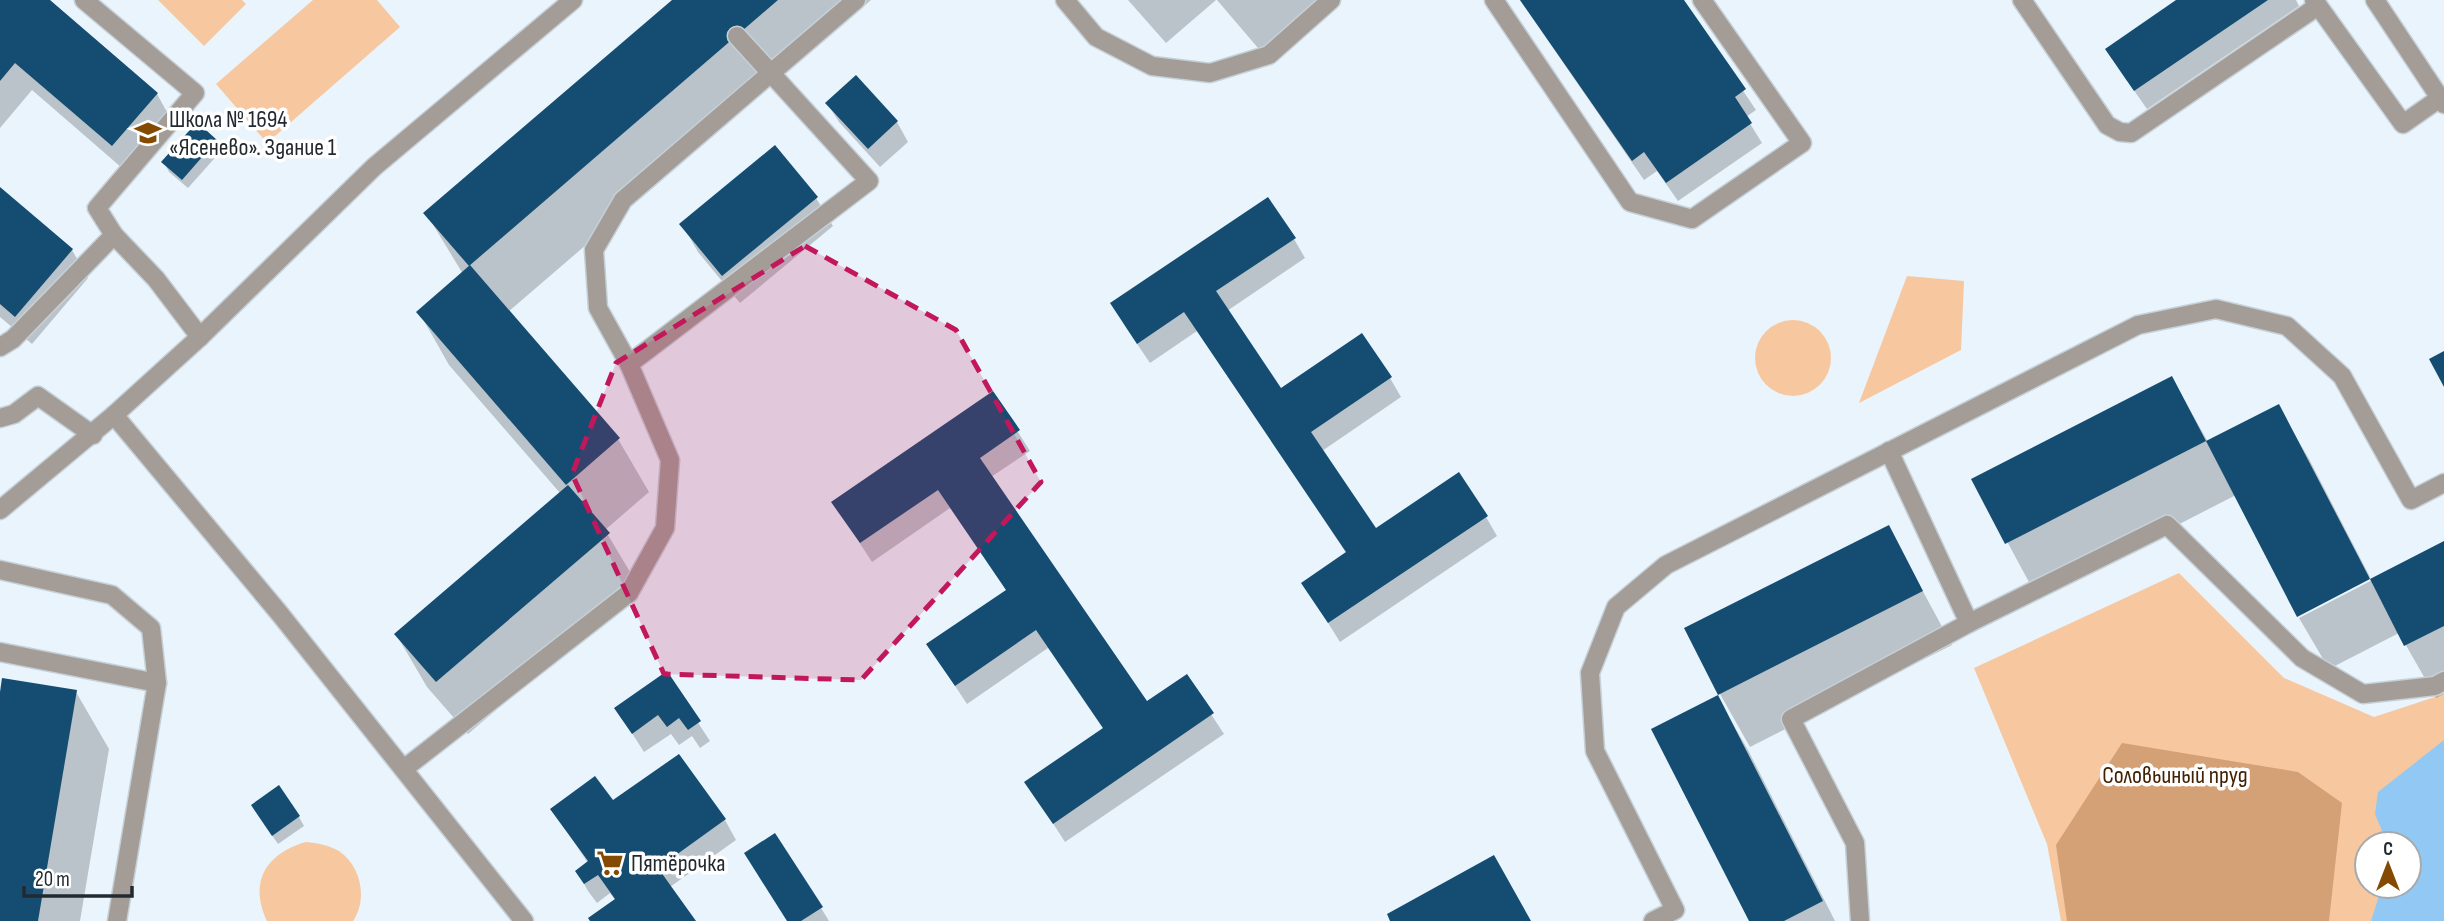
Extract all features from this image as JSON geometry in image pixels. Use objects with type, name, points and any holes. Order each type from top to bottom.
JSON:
[{"type":"lane","points":[[84,0],[195,93],[97,208],[114,235],[156,279],[200,337]]},
{"type":"lane","points":[[0,510],[93,435],[200,337],[374,167],[573,0]]},
{"type":"lane","points":[[405,768],[629,593],[666,528],[670,460],[629,364],[598,308],[594,250],[623,200],[856,0]]},
{"type":"lane","points":[[1065,0],[1096,37],[1152,66],[1210,73],[1269,55],[1331,0]]},
{"type":"lane","points":[[1494,0],[1630,202],[1692,219],[1801,143],[1702,0]]},
{"type":"lane","points":[[2022,0],[2107,125],[2120,132],[2131,133],[2316,3],[2403,124],[2442,101],[2375,0]]},
{"type":"lane","points":[[629,364],[869,181],[737,36]]},
{"type":"lane","points":[[0,347],[13,339],[114,235]]},
{"type":"lane","points":[[1653,921],[1675,910],[1595,751],[1590,673],[1616,607],[1666,565],[2138,325],[2216,309],[2287,326],[2342,376],[2411,500],[2444,482]]},
{"type":"lane","points":[[0,418],[14,414],[38,396],[93,435]]},
{"type":"lane","points":[[114,415],[405,768],[524,921]]},
{"type":"lane","points":[[1889,451],[1969,623]]},
{"type":"lane","points":[[1860,921],[1855,843],[1791,719],[1969,623],[2167,525],[2302,658],[2363,694],[2435,686],[2444,681]]},
{"type":"lane","points":[[0,570],[112,595],[151,628],[157,683],[117,921]]},
{"type":"lane","points":[[0,652],[157,683]]},
{"type":"highlighted area","points":[[805,246],[956,330],[1041,482],[861,680],[664,674],[572,474],[616,363]]},
{"type":"green space","points":[[158,0],[242,0],[246,4],[204,46]]},
{"type":"green space","points":[[313,0],[377,0],[400,27],[267,143],[216,84]]},
{"type":"green space","points":[[1907,276],[1964,281],[1961,350],[1859,403]]},
{"type":"green space","points":[[1786,320],[1800,320],[1814,326],[1825,337],[1831,358],[1828,373],[1820,385],[1800,396],[1786,396],[1772,390],[1761,379],[1755,365],[1755,351],[1761,337],[1772,326]]},
{"type":"green space","name":"Соловьиный пруд","points":[[2179,573],[2284,678],[2374,717],[2444,694],[2444,921],[2061,921],[2047,844],[1974,668]]},
{"type":"green space","points":[[2122,743],[2298,772],[2342,803],[2329,921],[2067,921],[2056,845]]},
{"type":"green space","points":[[306,842],[335,849],[353,865],[361,893],[358,912],[353,921],[267,921],[260,893],[265,871],[281,853]]},
{"type":"water","points":[[2444,740],[2444,921],[2371,921],[2378,900],[2423,900],[2423,830],[2382,830],[2375,814],[2378,792]]},
{"type":"building","points":[[0,0],[50,0],[158,93],[112,146],[15,63],[0,81]]},
{"type":"building","points":[[672,0],[778,0],[469,266],[423,213]]},
{"type":"building","points":[[1520,0],[1684,0],[1746,89],[1735,97],[1752,123],[1666,183],[1644,152],[1632,161]]},
{"type":"building","points":[[2176,0],[2268,0],[2134,91],[2105,49]]},
{"type":"building","points":[[856,75],[898,121],[868,149],[825,103]]},
{"type":"building","points":[[197,122],[217,140],[182,180],[161,162]]},
{"type":"building","points":[[775,145],[818,197],[722,276],[679,224]]},
{"type":"building","points":[[0,187],[73,249],[15,317],[0,304]]},
{"type":"building","points":[[1268,197],[1296,238],[1216,291],[1281,388],[1362,333],[1392,377],[1311,432],[1376,528],[1459,472],[1488,516],[1328,623],[1301,583],[1346,552],[1184,312],[1137,344],[1110,303]]},
{"type":"building","points":[[470,265],[620,438],[566,485],[416,312]]},
{"type":"building","points":[[2444,351],[2444,387],[2429,359]]},
{"type":"building","points":[[2172,376],[2206,441],[2005,544],[1971,479]]},
{"type":"building","points":[[993,391],[1020,430],[980,458],[1147,701],[1187,674],[1214,713],[1053,824],[1024,782],[1103,728],[1036,630],[955,686],[926,644],[1006,590],[938,490],[860,543],[831,502]]},
{"type":"building","points":[[2279,404],[2370,579],[2297,617],[2206,441]]},
{"type":"building","points":[[568,485],[610,533],[436,682],[394,634]]},
{"type":"building","points":[[1889,525],[1923,591],[1718,695],[1684,628]]},
{"type":"building","points":[[2444,541],[2444,626],[2404,646],[2370,579]]},
{"type":"building","points":[[667,671],[701,721],[688,730],[679,718],[667,727],[658,715],[632,734],[614,708]]},
{"type":"building","points":[[2,678],[77,690],[38,921],[0,921]]},
{"type":"building","points":[[1718,695],[1823,901],[1784,921],[1749,921],[1651,729]]},
{"type":"building","points":[[679,754],[726,819],[658,868],[696,921],[590,921],[588,918],[615,899],[598,875],[584,884],[575,871],[588,861],[550,809],[595,776],[613,800]]},
{"type":"building","points":[[279,785],[300,816],[272,836],[251,805]]},
{"type":"building","points":[[775,833],[823,907],[801,921],[787,921],[744,853]]},
{"type":"building","points":[[1494,855],[1531,921],[1390,921],[1387,914]]},
{"type":"place","name":"Школа № 1694 «Ясенево». Здание 1","points":[[148,133]]},
{"type":"place","name":"Пятёрочка","points":[[610,863]]}]
